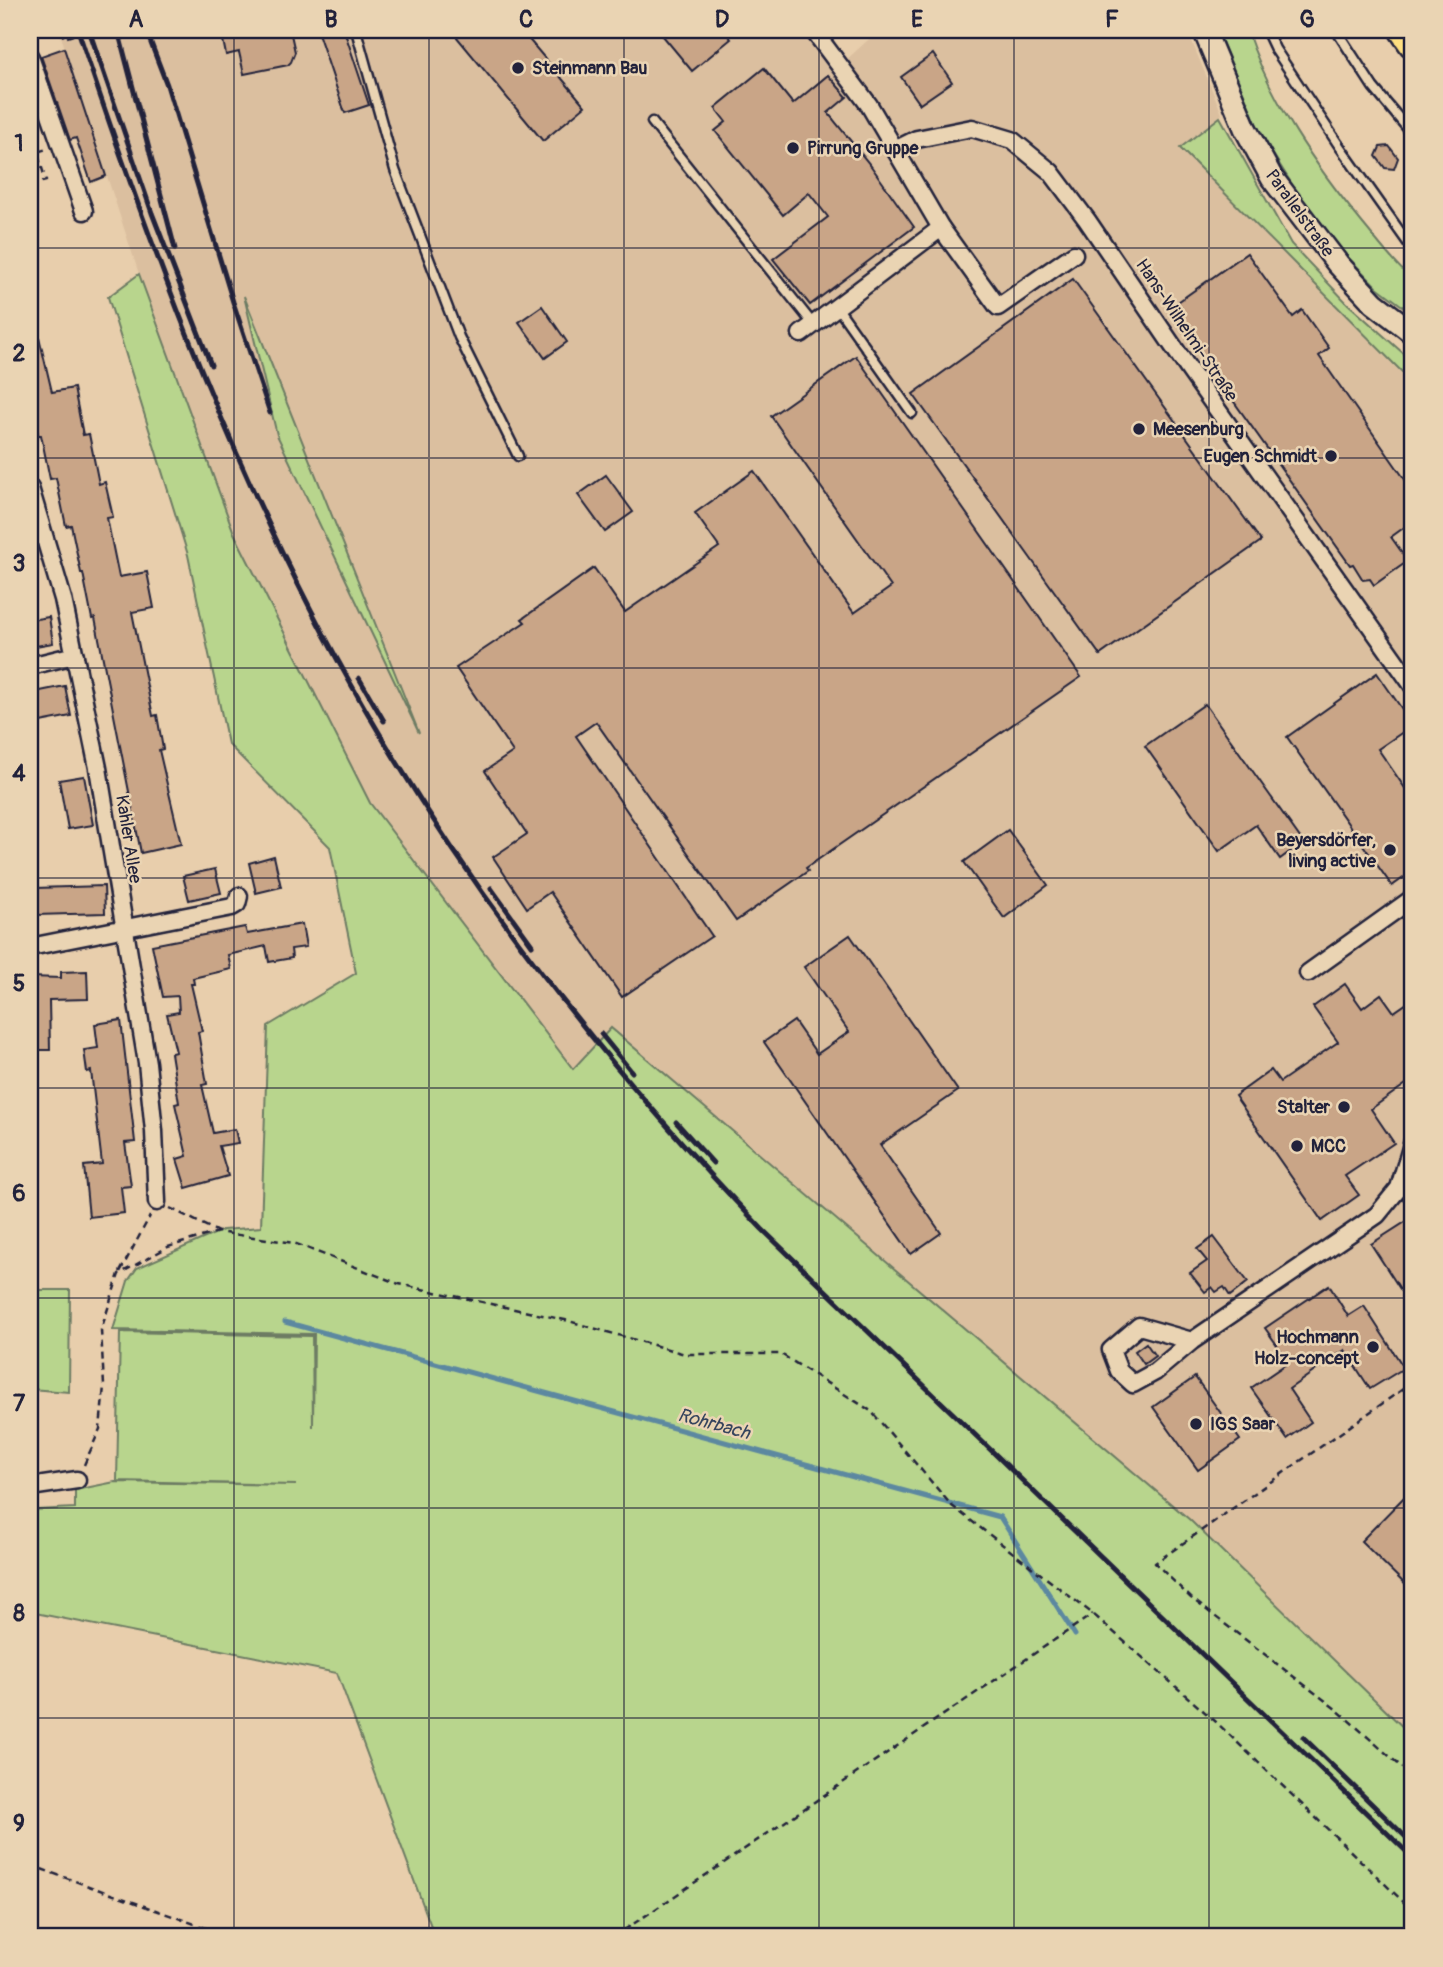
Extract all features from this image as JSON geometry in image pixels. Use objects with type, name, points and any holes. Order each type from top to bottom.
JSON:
[{"type":"highway","points":[[1404,30],[1413,43]]},
{"type":"street","points":[[813,30],[869,105],[941,228],[998,307],[1074,254]]},
{"type":"street","name":"Parallelstraße","points":[[1205,30],[1245,128],[1272,178],[1338,264],[1374,303],[1413,333]]},
{"type":"street","points":[[30,57],[84,211]]},
{"type":"street","name":"Hans-Wilhelmi-Straße","points":[[895,150],[916,139],[972,128],[1012,140],[1051,172],[1413,687]]},
{"type":"street","points":[[807,329],[941,228]]},
{"type":"street","name":"Kahler Allee","points":[[30,488],[63,600],[98,768],[147,1063],[154,1131],[157,1202]]},
{"type":"street","points":[[30,666],[75,655]]},
{"type":"street","points":[[30,947],[232,907],[237,904],[239,895]]},
{"type":"street","points":[[1308,972],[1413,898]]},
{"type":"street","points":[[1192,1340],[1139,1326],[1111,1350],[1119,1371],[1133,1384],[1155,1372],[1192,1340],[1377,1214],[1399,1188],[1413,1141]]},
{"type":"street","points":[[30,1487],[77,1480]]},
{"type":"lane","points":[[356,30],[394,170],[458,337],[518,456]]},
{"type":"lane","points":[[1266,30],[1275,49],[1338,144],[1413,250]]},
{"type":"lane","points":[[1336,30],[1373,86],[1413,135]]},
{"type":"lane","points":[[652,122],[807,329]]},
{"type":"lane","points":[[837,307],[912,413]]},
{"type":"path","points":[[36,30],[32,38],[37,41]]},
{"type":"path","points":[[61,30],[66,38],[73,35]]},
{"type":"path","points":[[30,185],[46,181],[37,152],[59,145]]},
{"type":"path","points":[[77,1480],[100,1429],[104,1386],[101,1330],[119,1274],[157,1202],[218,1232],[294,1243],[399,1284],[565,1320],[685,1354],[781,1354],[871,1411],[952,1506],[1093,1614],[1215,1721],[1413,1911]]},
{"type":"path","points":[[119,1274],[168,1247],[218,1232]]},
{"type":"path","points":[[1413,1382],[1155,1563],[1191,1598],[1336,1709],[1413,1776]]},
{"type":"path","points":[[614,1937],[1093,1614]]},
{"type":"path","points":[[30,1865],[231,1937]]},
{"type":"shaded area","points":[[59,30],[819,30],[845,61],[879,30],[1187,30],[1222,114],[1180,148],[1413,385],[1413,1737],[1190,1520],[612,1029],[573,1069],[370,803],[234,533],[139,274]]},
{"type":"green space","points":[[1217,30],[1247,30],[1268,82],[1296,132],[1363,224],[1413,280],[1413,314],[1377,287],[1340,249],[1304,203],[1262,137]]},
{"type":"green space","points":[[1220,117],[1291,244],[1348,304],[1413,362],[1413,383],[1180,148]]},
{"type":"green space","points":[[139,274],[234,533],[370,803],[573,1069],[611,1028],[1190,1520],[1413,1737],[1413,1937],[435,1937],[337,1673],[30,1612],[30,1495],[34,1510],[75,1508],[75,1490],[115,1482],[296,1485],[117,1481],[120,1332],[312,1336],[313,1427],[314,1334],[113,1330],[128,1281],[137,1268],[223,1230],[261,1227],[268,1026],[356,973],[330,847],[228,744],[188,555],[108,297]]},
{"type":"green space","points":[[244,296],[419,733],[277,435]]},
{"type":"green space","points":[[30,1290],[70,1290],[69,1392],[30,1389]]},
{"type":"building","points":[[221,30],[290,30],[295,52],[288,65],[244,74],[239,52],[226,55]]},
{"type":"building","points":[[317,30],[344,30],[369,105],[345,113]]},
{"type":"building","name":"Steinmann Bau","points":[[451,30],[521,30],[585,106],[543,141]]},
{"type":"building","points":[[658,30],[723,30],[731,39],[692,71]]},
{"type":"building","points":[[64,48],[106,176],[91,182],[76,138],[70,140],[41,56]]},
{"type":"building","points":[[933,54],[952,82],[920,104],[901,77]]},
{"type":"building","name":"Pirrung Gruppe","points":[[764,68],[793,104],[828,75],[847,97],[828,113],[871,166],[914,227],[810,305],[773,259],[828,217],[809,193],[783,215],[715,131],[726,122],[715,108]]},
{"type":"building","points":[[1389,146],[1398,158],[1394,169],[1385,168],[1376,156],[1380,147]]},
{"type":"building","points":[[1247,253],[1293,317],[1302,310],[1329,348],[1319,356],[1413,491],[1413,521],[1391,537],[1408,561],[1374,585],[1370,579],[1363,580],[1353,564],[1350,565],[1168,309]]},
{"type":"building","points":[[1073,279],[1261,541],[1100,655],[913,394]]},
{"type":"building","points":[[542,306],[567,342],[545,358],[519,322]]},
{"type":"building","points":[[35,320],[52,392],[74,388],[83,435],[89,434],[99,484],[105,482],[113,517],[107,518],[119,577],[147,572],[154,608],[132,612],[153,716],[157,715],[163,749],[159,750],[181,844],[141,853],[95,618],[92,619],[71,525],[66,526],[56,478],[50,479],[41,435],[38,435],[30,393],[30,321]]},
{"type":"building","points":[[856,356],[1081,677],[806,868],[808,871],[736,921],[596,722],[576,736],[712,936],[622,997],[550,892],[527,908],[493,857],[527,834],[485,771],[513,752],[456,668],[525,622],[522,619],[594,568],[625,612],[719,547],[695,513],[754,471],[854,613],[891,587],[771,416]]},
{"type":"building","points":[[606,475],[633,512],[605,532],[578,495]]},
{"type":"building","points":[[49,617],[53,643],[30,647],[30,620]]},
{"type":"building","points":[[1377,673],[1413,725],[1378,749],[1407,791],[1413,787],[1413,871],[1392,886],[1287,737]]},
{"type":"building","points":[[65,686],[71,716],[30,724],[30,693]]},
{"type":"building","points":[[1205,704],[1303,842],[1280,859],[1256,825],[1219,851],[1145,746]]},
{"type":"building","points":[[84,776],[93,825],[68,829],[59,780]]},
{"type":"building","points":[[1008,830],[1048,885],[1004,918],[964,862]]},
{"type":"building","points":[[274,856],[281,887],[256,893],[249,863]]},
{"type":"building","points":[[215,869],[221,893],[189,900],[183,876]]},
{"type":"building","points":[[104,886],[105,913],[36,915],[35,888]]},
{"type":"building","points":[[302,924],[306,947],[291,949],[292,958],[269,962],[266,946],[228,955],[231,969],[193,978],[194,984],[191,984],[202,1031],[198,1032],[207,1084],[202,1085],[213,1133],[235,1129],[238,1143],[219,1146],[228,1176],[186,1188],[177,1159],[187,1156],[175,1104],[179,1103],[171,1053],[176,1052],[167,1014],[179,1012],[178,996],[163,997],[152,945],[245,927],[247,934]]},
{"type":"building","points":[[850,935],[958,1091],[880,1145],[941,1233],[911,1254],[764,1042],[794,1021],[817,1054],[849,1032],[804,967]]},
{"type":"building","points":[[87,971],[88,999],[49,1000],[50,1050],[33,1050],[30,977],[61,978],[61,972]]},
{"type":"building","points":[[1345,984],[1362,1008],[1381,994],[1394,1012],[1413,999],[1413,1079],[1371,1109],[1394,1143],[1345,1176],[1359,1195],[1322,1221],[1235,1096],[1271,1070],[1280,1082],[1338,1042],[1313,1007]]},
{"type":"building","points":[[121,1020],[135,1142],[125,1143],[131,1186],[121,1187],[124,1213],[89,1217],[84,1166],[102,1164],[91,1071],[87,1072],[84,1050],[98,1048],[95,1024]]},
{"type":"building","points":[[1407,1221],[1413,1231],[1413,1309],[1371,1244]]},
{"type":"building","points":[[1214,1237],[1248,1282],[1230,1296],[1224,1287],[1216,1292],[1212,1287],[1205,1292],[1190,1273],[1207,1261],[1197,1249]]},
{"type":"building","points":[[1329,1285],[1348,1316],[1364,1306],[1404,1368],[1370,1389],[1345,1350],[1289,1389],[1311,1422],[1287,1439],[1251,1388],[1289,1362],[1265,1328]]},
{"type":"building","points":[[1146,1343],[1155,1356],[1144,1364],[1135,1351]]},
{"type":"building","name":"IGS Saar","points":[[1195,1377],[1240,1440],[1198,1470],[1153,1407]]},
{"type":"building","points":[[1413,1488],[1413,1592],[1361,1541]]},
{"type":"waterway","name":"Rohrbach","points":[[285,1322],[1000,1517],[1075,1635]]},
{"type":"railway","points":[[78,30],[170,290],[204,376],[278,544],[364,707],[406,778],[498,914],[598,1044],[705,1169],[762,1229],[1413,1858]]},
{"type":"railway","points":[[89,30],[152,213],[211,365]]},
{"type":"railway","points":[[118,30],[175,249]]},
{"type":"railway","points":[[146,30],[167,85],[270,413]]},
{"type":"railway","points":[[359,678],[384,721]]},
{"type":"railway","points":[[491,888],[532,945]]},
{"type":"railway","points":[[601,1034],[632,1072]]},
{"type":"railway","points":[[676,1122],[713,1163]]},
{"type":"railway","points":[[1303,1737],[1413,1844]]},
{"type":"place","name":"Steinmann Bau","points":[[518,68]]},
{"type":"place","name":"Pirrung Gruppe","points":[[793,148]]},
{"type":"place","name":"Meesenburg","points":[[1139,429]]},
{"type":"place","name":"Eugen Schmidt","points":[[1331,456]]},
{"type":"place","name":"Beyersdörfer, living active","points":[[1390,850]]},
{"type":"place","name":"Stalter","points":[[1344,1107]]},
{"type":"place","name":"MCC","points":[[1297,1146]]},
{"type":"place","name":"Hochmann Holz-concept","points":[[1373,1347]]},
{"type":"place","name":"IGS Saar","points":[[1196,1424]]}]
